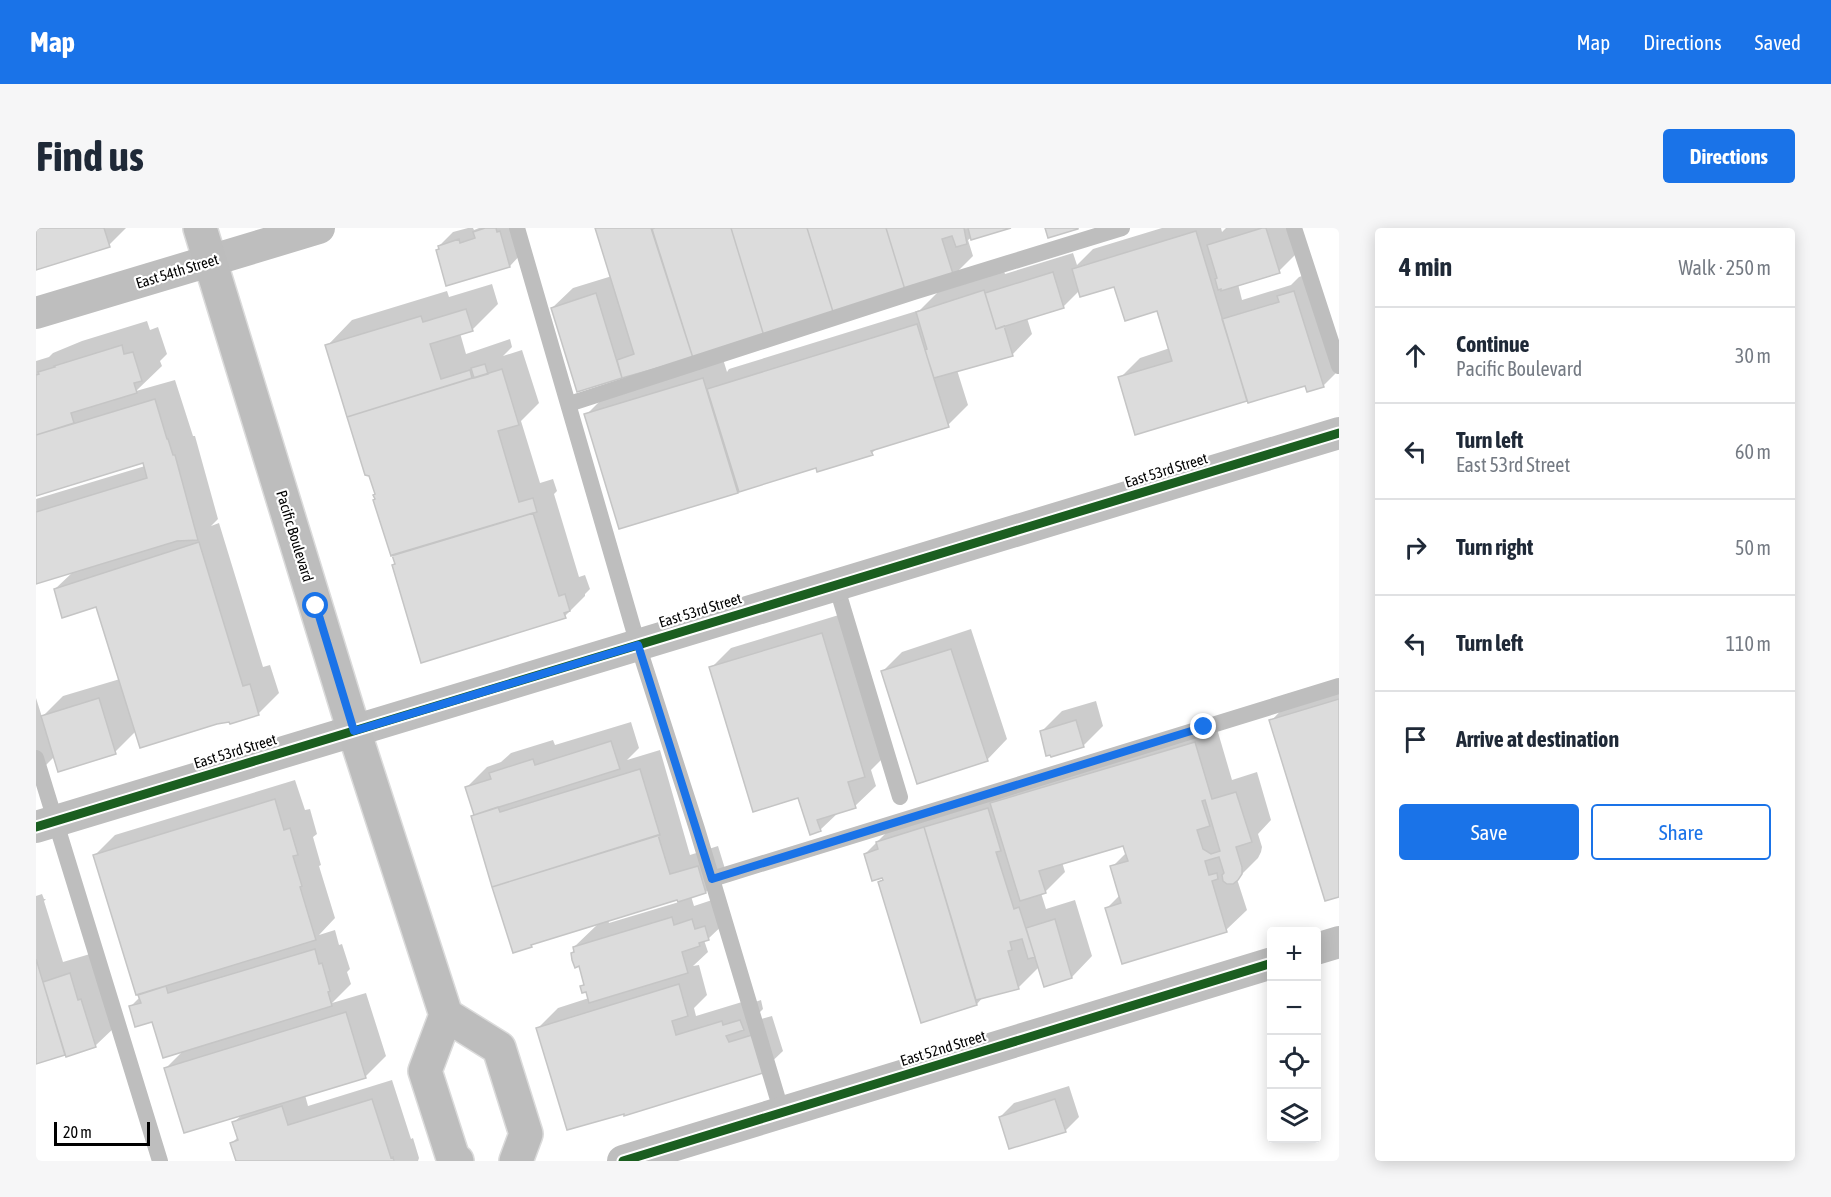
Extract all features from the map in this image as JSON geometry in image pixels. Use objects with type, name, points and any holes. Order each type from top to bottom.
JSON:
[{"type":"main road","name":"Pacific Boulevard","points":[[200,228],[354,731],[446,1015]]},
{"type":"main road","points":[[457,1161],[453,1158],[425,1071],[446,1015],[499,1048],[526,1134],[516,1161]]},
{"type":"street","name":"East 54th Street","points":[[36,314],[318,228]]},
{"type":"street","name":"East 53rd Street","points":[[46,824],[1339,433]]},
{"type":"street","points":[[1321,948],[1339,942]]},
{"type":"street","name":"East 52nd Street","points":[[623,1161],[1267,965]]},
{"type":"lane","points":[[517,228],[638,645],[712,879],[782,1113]]},
{"type":"lane","points":[[569,404],[914,292],[1122,228]]},
{"type":"lane","points":[[1294,228],[1339,366]]},
{"type":"lane","points":[[836,585],[900,797]]},
{"type":"lane","points":[[712,879],[1339,686]]},
{"type":"lane","points":[[36,758],[46,824],[160,1161]]},
{"type":"building","points":[[36,228],[104,228],[110,247],[36,270]]},
{"type":"building","points":[[485,228],[496,228],[497,232],[500,231],[510,267],[446,286],[436,250],[439,249],[438,246],[459,239],[460,243],[475,238],[473,232]]},
{"type":"building","points":[[595,228],[651,228],[693,358],[622,378],[617,360],[634,354]]},
{"type":"building","points":[[731,228],[764,336],[693,358],[652,229]]},
{"type":"building","points":[[731,228],[807,228],[834,315],[764,336]]},
{"type":"building","points":[[807,228],[886,228],[906,293],[834,315]]},
{"type":"building","points":[[886,228],[964,228],[967,244],[956,247],[952,236],[942,239],[954,277],[906,293]]},
{"type":"building","points":[[968,228],[1011,228],[971,240]]},
{"type":"building","points":[[1045,228],[1078,228],[1078,229],[1048,238]]},
{"type":"building","points":[[1266,228],[1280,273],[1218,290],[1215,279],[1217,278],[1207,245]]},
{"type":"building","points":[[1196,231],[1247,401],[1135,435],[1118,377],[1172,361],[1157,311],[1125,321],[1114,287],[1080,297],[1072,269]]},
{"type":"building","points":[[1053,272],[1064,308],[996,329],[985,293]]},
{"type":"building","points":[[984,290],[996,329],[1004,326],[1013,356],[934,378],[916,312]]},
{"type":"building","points":[[1294,291],[1324,387],[1307,392],[1305,386],[1248,403],[1222,319],[1279,302],[1277,296]]},
{"type":"building","points":[[596,293],[622,378],[577,392],[551,308]]},
{"type":"building","points":[[466,309],[473,331],[430,344],[441,379],[470,370],[472,378],[347,417],[325,345],[421,316],[423,322]]},
{"type":"building","points":[[917,324],[949,427],[871,451],[873,455],[817,472],[816,468],[739,492],[707,389]]},
{"type":"building","points":[[122,345],[124,354],[133,352],[142,381],[134,383],[137,393],[71,413],[74,423],[36,435],[36,375],[39,374],[38,372]]},
{"type":"building","points":[[485,364],[488,374],[474,378],[471,368]]},
{"type":"building","points":[[502,369],[519,425],[498,431],[519,502],[533,498],[537,512],[391,556],[373,500],[375,494],[369,476],[365,475],[347,417]]},
{"type":"building","points":[[703,378],[738,493],[619,529],[584,414]]},
{"type":"building","points":[[155,399],[167,439],[175,455],[198,540],[177,541],[36,584],[36,512],[147,478],[143,463],[36,496],[36,435]]},
{"type":"building","points":[[533,513],[559,596],[565,594],[570,611],[564,613],[566,618],[421,663],[392,565],[395,564],[392,555]]},
{"type":"building","points":[[199,542],[243,686],[250,684],[259,715],[230,724],[229,722],[217,724],[140,748],[96,607],[62,618],[54,589]]},
{"type":"building","points":[[822,633],[865,777],[848,782],[856,808],[817,820],[821,831],[810,835],[798,798],[753,812],[709,667]]},
{"type":"building","points":[[951,649],[988,761],[917,784],[881,671]]},
{"type":"building","points":[[99,698],[116,754],[58,772],[41,716]]},
{"type":"building","points":[[1339,699],[1339,897],[1325,901],[1269,720]]},
{"type":"building","points":[[1076,720],[1084,747],[1051,757],[1046,756],[1040,731]]},
{"type":"building","points":[[611,741],[620,769],[474,815],[465,787],[491,779],[489,773],[533,759],[535,765]]},
{"type":"building","points":[[1195,742],[1212,799],[1236,792],[1252,842],[1236,847],[1242,874],[1233,884],[1223,881],[1224,873],[1219,857],[1205,861],[1209,875],[1217,873],[1218,879],[1212,881],[1227,932],[1122,964],[1105,908],[1121,903],[1110,866],[1128,861],[1123,846],[1039,871],[1046,893],[1020,901],[990,803]],"holes":[[[1205,800],[1220,851],[1211,854],[1203,849],[1197,830],[1210,826],[1202,801]]]},
{"type":"building","points":[[640,769],[660,835],[492,887],[471,816],[498,807],[500,812]]},
{"type":"building","points":[[275,799],[284,830],[290,828],[298,855],[293,856],[316,940],[136,995],[93,855]]},
{"type":"building","points":[[988,808],[1001,851],[996,852],[1014,909],[1019,907],[1035,957],[1028,959],[1022,939],[1010,942],[1012,950],[1008,951],[1019,989],[976,1000],[924,827]]},
{"type":"building","points":[[924,827],[977,1005],[921,1023],[878,882],[883,880],[882,878],[872,881],[864,854],[878,849],[876,842]]},
{"type":"building","points":[[658,835],[670,874],[698,866],[706,893],[531,945],[532,947],[513,953],[492,887]]},
{"type":"building","points":[[672,917],[674,925],[692,919],[695,929],[705,926],[709,940],[699,943],[700,946],[682,952],[688,973],[589,1003],[586,992],[582,993],[580,986],[584,985],[579,966],[575,968],[572,960],[573,947]]},
{"type":"building","points":[[1055,919],[1072,978],[1044,987],[1026,928]]},
{"type":"building","points":[[315,949],[319,964],[322,963],[332,1006],[163,1058],[152,1022],[135,1027],[129,1006],[141,1003],[138,995],[166,986],[168,993]]},
{"type":"building","points":[[36,959],[65,1055],[36,1064]]},
{"type":"building","points":[[70,973],[96,1047],[66,1057],[43,982]]},
{"type":"building","points":[[679,984],[688,1016],[672,1021],[676,1035],[722,1021],[723,1025],[740,1020],[744,1030],[726,1036],[729,1042],[752,1035],[763,1073],[624,1116],[624,1114],[567,1130],[536,1028]]},
{"type":"building","points":[[346,1012],[366,1078],[184,1133],[164,1068]]},
{"type":"building","points":[[372,1099],[391,1158],[393,1157],[394,1161],[236,1161],[230,1143],[238,1140],[232,1122],[282,1106],[288,1125]]},
{"type":"building","points":[[1055,1099],[1066,1132],[1009,1149],[999,1117]]},
{"type":"cycle path","points":[[36,827],[1339,433]]},
{"type":"cycle path","points":[[623,1161],[1267,965]]},
{"type":"route","points":[[316,606],[354,731],[638,645],[712,879],[1204,727]]}]
